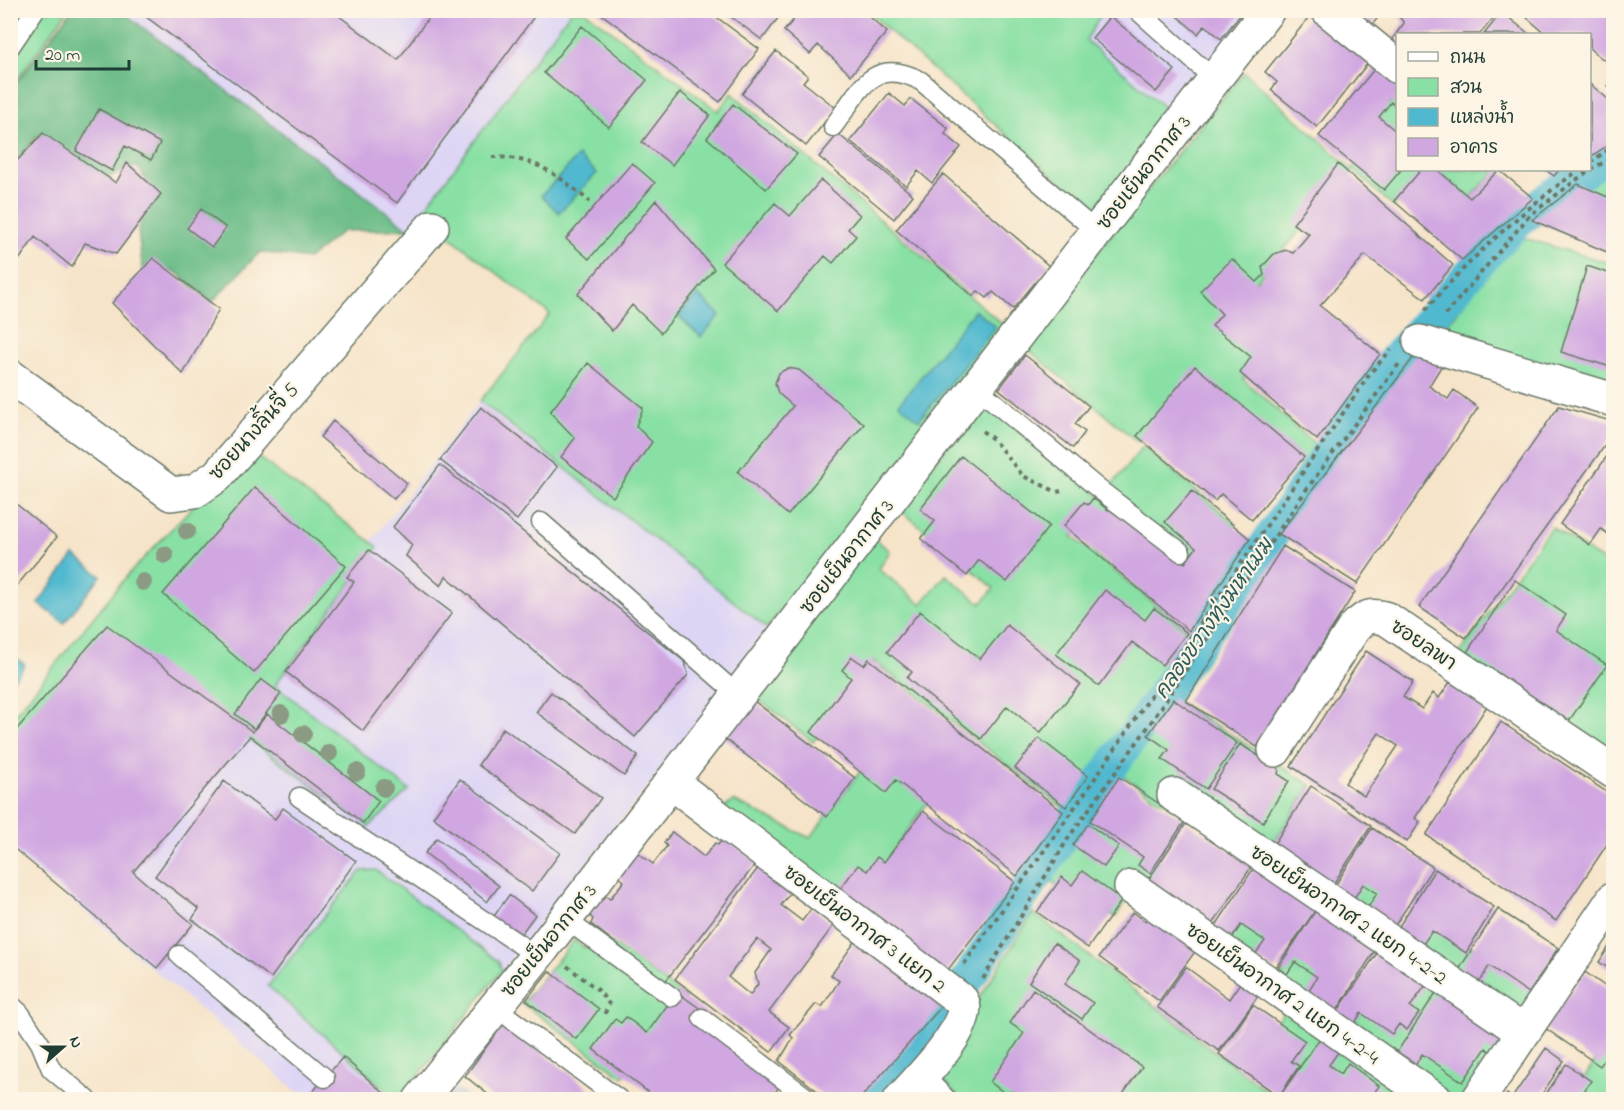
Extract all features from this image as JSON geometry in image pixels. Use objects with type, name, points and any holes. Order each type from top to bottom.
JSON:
[{"type":"street","name":"ซอยเย็นอากาศ 3","points":[[420,1100],[566,919],[1268,10]]},
{"type":"street","points":[[1328,10],[1396,65]]},
{"type":"street","name":"ซอยนางลิ้นจี่ 5","points":[[10,375],[171,494],[195,491],[217,476],[432,227]]},
{"type":"street","points":[[1413,333],[1614,400]]},
{"type":"street","name":"ซอยลพา","points":[[1275,750],[1354,628],[1364,618],[1373,615],[1388,619],[1614,772]]},
{"type":"street","name":"ซอยเย็นอากาศ 3 แยก 2","points":[[671,782],[958,999],[965,1015],[945,1048],[900,1100]]},
{"type":"street","name":"ซอยเย็นอากาศ 2 แยก 4-2-2","points":[[1174,795],[1523,1032]]},
{"type":"street","name":"ซอยเย็นอากาศ 2 แยก 4-2-4","points":[[1131,887],[1436,1100]]},
{"type":"street","points":[[1478,1100],[1614,898]]},
{"type":"lane","points":[[10,47],[35,10]]},
{"type":"lane","points":[[1137,10],[1214,80]]},
{"type":"lane","points":[[833,127],[866,83],[886,70],[902,71],[921,81],[1096,232]]},
{"type":"lane","points":[[976,387],[1180,552]]},
{"type":"lane","points":[[541,522],[738,695]]},
{"type":"lane","points":[[299,797],[540,952]]},
{"type":"lane","points":[[566,919],[672,997]]},
{"type":"lane","points":[[179,955],[325,1078]]},
{"type":"lane","points":[[10,1004],[20,1013],[40,1043],[51,1069],[88,1100]]},
{"type":"lane","points":[[495,1006],[620,1100]]},
{"type":"lane","points":[[702,1018],[810,1100]]},
{"type":"lane","points":[[922,1074],[948,1100]]},
{"type":"path","points":[[1591,161],[1614,146]]},
{"type":"path","points":[[492,157],[527,160],[553,172],[590,202]]},
{"type":"path","points":[[1591,169],[1614,158]]},
{"type":"path","points":[[958,999],[1160,708],[1306,490],[1400,362],[1413,333],[1467,262],[1534,201],[1578,171]]},
{"type":"path","points":[[958,999],[954,978],[1089,787],[1371,372],[1530,215],[1588,171]]},
{"type":"path","points":[[956,413],[993,439],[1023,476],[1058,492],[1095,485]]},
{"type":"path","points":[[540,952],[598,990],[609,1004],[604,1015]]},
{"type":"shaded area","points":[[1240,10],[1245,15],[1172,114],[1051,11]]},
{"type":"shaded area","points":[[121,11],[571,11],[409,229]]},
{"type":"shaded area","points":[[480,401],[767,628],[659,772],[400,1099],[306,1099],[11,849],[11,719],[126,577],[247,449],[371,542]]},
{"type":"shaded area","points":[[451,1085],[472,1099],[439,1100]]},
{"type":"green space","points":[[11,11],[67,11],[11,88]]},
{"type":"green space","points":[[71,11],[121,11],[409,229],[343,231],[308,259],[260,252],[212,302],[173,270],[143,274],[138,230],[154,191],[137,166],[109,177],[37,136],[11,167],[10,92]]},
{"type":"green space","points":[[571,11],[585,11],[718,111],[732,93],[1008,329],[767,628],[480,401],[550,314],[445,233],[416,220]]},
{"type":"green space","points":[[867,11],[1103,11],[1086,40],[1172,114],[1098,216]]},
{"type":"green space","points":[[1244,72],[1353,170],[1219,324],[1258,360],[1243,379],[1316,445],[1302,465],[1195,374],[1138,442],[1025,347],[1100,249]]},
{"type":"green space","points":[[1396,100],[1396,171],[1421,171],[1394,207],[1353,170],[1375,113]]},
{"type":"green space","points":[[1613,161],[1612,204],[1573,185]]},
{"type":"green space","points":[[1442,171],[1495,171],[1470,198],[1440,172]]},
{"type":"green space","points":[[1517,236],[1613,264],[1613,389],[1439,336]]},
{"type":"green space","points":[[984,399],[1102,498],[1143,446],[1236,524],[1188,590],[1096,519],[1072,536],[1189,632],[1067,811],[874,661],[813,742],[753,695],[874,538],[890,551],[879,569],[921,604],[946,575],[981,604],[994,588],[899,509]]},
{"type":"green space","points":[[247,449],[378,547],[275,685],[409,790],[369,827],[130,652],[11,785],[11,719],[126,577]]},
{"type":"green space","points":[[1551,527],[1613,567],[1613,752],[1459,654]]},
{"type":"green space","points":[[1172,698],[1311,785],[1271,847],[1159,800],[1119,773]]},
{"type":"green space","points":[[868,761],[931,797],[852,910],[720,810],[734,801],[810,838]]},
{"type":"green space","points":[[1090,815],[1166,868],[1128,896],[1116,917],[1050,881],[1069,846]]},
{"type":"green space","points":[[376,870],[498,961],[502,970],[400,1099],[396,1099],[268,986],[361,871]]},
{"type":"green space","points":[[1363,881],[1381,890],[1366,913],[1348,900]]},
{"type":"green space","points":[[1033,913],[1277,1099],[961,1099],[933,1071]]},
{"type":"green space","points":[[1241,920],[1270,941],[1255,961],[1227,942]]},
{"type":"green space","points":[[1428,920],[1477,950],[1459,976],[1412,944]]},
{"type":"green space","points":[[598,933],[686,998],[623,1077],[522,1003],[574,940],[584,948]]},
{"type":"green space","points":[[1294,955],[1325,973],[1309,999],[1280,979]]},
{"type":"green space","points":[[1489,959],[1538,988],[1520,1019],[1472,986]]},
{"type":"green space","points":[[1424,977],[1442,989],[1397,1059],[1351,1028],[1364,1008]]},
{"type":"green space","points":[[1286,1008],[1416,1099],[1368,1099],[1299,1073],[1285,1064],[1274,1027]]},
{"type":"green space","points":[[1495,1025],[1511,1036],[1470,1099],[1455,1099],[1405,1065],[1418,1045]]},
{"type":"green space","points":[[1613,1033],[1613,1099],[1571,1099]]},
{"type":"water","points":[[578,156],[597,173],[559,213],[541,196]]},
{"type":"water","points":[[697,294],[720,315],[701,337],[678,316]]},
{"type":"water","points":[[975,310],[996,327],[919,420],[899,404]]},
{"type":"water","points":[[74,555],[101,576],[64,623],[38,603]]},
{"type":"water","points":[[11,654],[25,665],[11,683]]},
{"type":"building","points":[[149,10],[331,10],[398,60],[434,10],[531,10],[536,14],[397,203],[145,16]]},
{"type":"building","points":[[596,10],[707,10],[759,49],[720,102]]},
{"type":"building","points":[[722,10],[784,10],[762,40]]},
{"type":"building","points":[[802,10],[862,10],[887,32],[851,75],[818,45],[810,54],[784,31]]},
{"type":"building","points":[[874,10],[886,10],[880,16]]},
{"type":"building","points":[[1170,10],[1235,10],[1240,15],[1221,39],[1205,25],[1198,34]]},
{"type":"building","points":[[1354,10],[1384,10],[1372,25]]},
{"type":"building","points":[[1394,10],[1500,10],[1481,33],[1397,33],[1404,23]]},
{"type":"building","points":[[1518,10],[1614,10],[1614,68],[1591,50],[1591,33],[1545,33]]},
{"type":"building","points":[[1502,12],[1528,33],[1485,33]]},
{"type":"building","points":[[1110,16],[1175,70],[1156,92],[1092,38]]},
{"type":"building","points":[[1310,16],[1368,63],[1317,127],[1271,90],[1277,82],[1265,72]]},
{"type":"building","points":[[582,26],[647,80],[609,127],[544,73]]},
{"type":"building","points":[[776,51],[808,76],[803,82],[836,108],[806,146],[742,94]]},
{"type":"building","points":[[1376,67],[1396,84],[1396,106],[1391,102],[1379,117],[1396,131],[1396,171],[1400,171],[1384,190],[1319,136]]},
{"type":"building","points":[[1614,76],[1614,90],[1608,86]]},
{"type":"building","points":[[1591,85],[1614,104],[1614,141],[1591,156]]},
{"type":"building","points":[[680,92],[710,115],[672,165],[642,142]]},
{"type":"building","points":[[889,93],[905,106],[911,99],[948,128],[945,134],[961,147],[932,183],[918,171],[906,186],[850,141]]},
{"type":"building","points":[[733,104],[797,154],[766,189],[707,138]]},
{"type":"building","points":[[99,109],[160,143],[151,160],[125,146],[112,171],[76,151]]},
{"type":"building","points":[[43,133],[116,183],[127,163],[161,194],[116,254],[85,243],[72,267],[35,237],[19,260],[10,254],[10,168]]},
{"type":"building","points":[[838,134],[913,195],[894,219],[819,157]]},
{"type":"building","points":[[632,163],[655,183],[589,259],[566,239]]},
{"type":"building","points":[[1338,164],[1453,265],[1425,299],[1365,255],[1320,306],[1380,354],[1317,440],[1240,373],[1251,357],[1212,326],[1222,314],[1200,291],[1232,259],[1257,282],[1264,275],[1262,267],[1274,254],[1286,250],[1293,253],[1309,234],[1293,224]]},
{"type":"building","points":[[1420,171],[1441,171],[1470,198],[1500,171],[1533,198],[1462,260],[1394,201]]},
{"type":"building","points":[[1547,171],[1558,171],[1554,176]]},
{"type":"building","points":[[943,174],[1049,266],[1013,309],[993,292],[987,298],[978,291],[973,296],[896,230]]},
{"type":"building","points":[[821,180],[860,215],[848,229],[856,236],[833,263],[825,256],[778,311],[722,263],[775,203],[790,216]]},
{"type":"building","points":[[1578,184],[1610,198],[1614,191],[1614,255],[1532,220]]},
{"type":"building","points":[[656,200],[714,269],[661,333],[632,305],[612,331],[578,294]]},
{"type":"building","points":[[201,209],[226,228],[212,247],[187,228]]},
{"type":"building","points":[[153,258],[219,309],[183,374],[112,303]]},
{"type":"building","points":[[1587,266],[1614,275],[1614,368],[1561,352]]},
{"type":"building","points":[[1417,353],[1444,362],[1429,386],[1448,399],[1454,390],[1478,408],[1357,584],[1279,534]]},
{"type":"building","points":[[1025,355],[1089,406],[1075,424],[1085,432],[1073,448],[999,389]]},
{"type":"building","points":[[588,363],[643,408],[636,426],[652,442],[613,497],[561,457],[575,438],[550,412]]},
{"type":"building","points":[[1195,366],[1304,457],[1252,520],[1221,494],[1215,501],[1137,436]]},
{"type":"building","points":[[788,368],[799,370],[864,424],[788,515],[738,472],[793,406],[778,393],[775,383],[779,373]]},
{"type":"building","points":[[1559,406],[1614,422],[1614,433],[1466,638],[1419,607]]},
{"type":"building","points":[[481,407],[557,467],[517,520],[440,460]]},
{"type":"building","points":[[333,421],[407,483],[394,499],[320,437]]},
{"type":"building","points":[[1614,446],[1614,538],[1601,529],[1590,545],[1560,524]]},
{"type":"building","points":[[961,456],[1049,526],[1007,582],[979,560],[967,576],[921,539],[935,521],[920,509]]},
{"type":"building","points":[[440,465],[685,662],[688,675],[635,737],[446,576],[441,586],[406,556],[412,545],[393,527]]},
{"type":"building","points":[[255,487],[346,566],[254,673],[163,594]]},
{"type":"building","points":[[1192,491],[1250,539],[1189,631],[1064,526],[1084,502],[1088,505],[1093,498],[1108,510],[1112,505],[1185,563],[1196,548],[1165,522]]},
{"type":"building","points":[[10,499],[57,537],[10,594]]},
{"type":"building","points":[[1283,546],[1355,592],[1257,747],[1186,701]]},
{"type":"building","points":[[369,550],[452,613],[363,731],[286,672],[354,582],[347,577]]},
{"type":"building","points":[[1515,580],[1566,615],[1556,630],[1607,665],[1569,721],[1467,652]]},
{"type":"building","points":[[1105,590],[1145,620],[1154,608],[1187,633],[1162,665],[1132,642],[1099,686],[1056,654]]},
{"type":"building","points":[[920,611],[980,659],[1007,625],[1080,684],[1040,733],[1007,706],[981,739],[907,678],[912,672],[887,652]]},
{"type":"building","points":[[107,625],[253,732],[267,714],[379,801],[363,823],[250,736],[133,872],[193,924],[157,968],[10,845],[10,737]]},
{"type":"building","points":[[1366,651],[1413,682],[1403,697],[1422,709],[1433,693],[1439,698],[1450,682],[1487,706],[1415,818],[1420,822],[1407,842],[1291,766]],"holes":[[[1379,733],[1398,746],[1364,796],[1345,783]]]},
{"type":"building","points":[[852,657],[864,665],[869,659],[1063,812],[1017,876],[896,780],[886,793],[811,732],[851,678],[842,670]]},
{"type":"building","points":[[261,679],[281,694],[254,729],[235,714]]},
{"type":"building","points":[[551,692],[638,756],[624,776],[536,712]]},
{"type":"building","points":[[1173,699],[1237,743],[1206,789],[1162,759],[1169,750],[1148,735]]},
{"type":"building","points":[[754,701],[855,778],[827,817],[725,739]]},
{"type":"building","points":[[1501,722],[1614,797],[1614,834],[1556,921],[1426,835]]},
{"type":"building","points":[[503,728],[601,798],[575,834],[478,765]]},
{"type":"building","points":[[1039,738],[1088,776],[1066,807],[1015,768]]},
{"type":"building","points":[[1240,744],[1279,769],[1278,774],[1289,781],[1263,822],[1211,789]]},
{"type":"building","points":[[1119,777],[1185,821],[1150,873],[1138,865],[1143,857],[1090,821]]},
{"type":"building","points":[[460,779],[560,853],[532,891],[433,817]]},
{"type":"building","points":[[224,781],[275,819],[283,808],[356,861],[271,978],[192,919],[199,909],[155,876]]},
{"type":"building","points":[[1311,786],[1371,826],[1332,886],[1272,847]]},
{"type":"building","points":[[923,811],[1015,882],[944,975],[837,893],[858,865],[867,871],[877,857],[884,862]]},
{"type":"building","points":[[1187,822],[1252,866],[1211,927],[1146,883]]},
{"type":"building","points":[[1088,824],[1119,846],[1104,867],[1073,845]]},
{"type":"building","points":[[1372,828],[1433,867],[1394,927],[1367,909],[1377,893],[1363,884],[1353,900],[1334,887]]},
{"type":"building","points":[[672,832],[704,857],[715,843],[718,845],[724,837],[757,862],[665,982],[591,924],[593,919],[589,915],[604,895],[610,899],[624,881],[618,876],[637,852],[653,864],[667,846],[664,843]]},
{"type":"building","points":[[437,838],[499,886],[487,902],[425,853]]},
{"type":"building","points":[[761,864],[794,888],[781,905],[802,921],[812,908],[834,925],[769,1012],[789,1027],[771,1052],[675,979]],"holes":[[[757,939],[771,950],[755,973],[758,984],[750,995],[728,977]]]},
{"type":"building","points":[[1255,866],[1317,908],[1274,970],[1254,956],[1265,941],[1241,925],[1230,941],[1213,930]]},
{"type":"building","points":[[1435,869],[1494,907],[1466,953],[1432,931],[1421,947],[1396,931]]},
{"type":"building","points":[[1082,871],[1122,900],[1088,948],[1037,912],[1062,877],[1072,885]]},
{"type":"building","points":[[509,895],[535,915],[518,938],[492,919]]},
{"type":"building","points":[[1498,909],[1558,948],[1529,993],[1489,966],[1477,987],[1456,974]]},
{"type":"building","points":[[1316,910],[1376,949],[1336,1012],[1307,993],[1317,977],[1295,962],[1287,974],[1278,968]]},
{"type":"building","points":[[1133,912],[1145,921],[1150,914],[1197,949],[1159,1001],[1099,957]]},
{"type":"building","points":[[857,939],[942,1002],[941,1007],[859,1100],[829,1100],[779,1061],[793,1038],[790,1035],[816,1004],[822,1007],[839,981],[831,975]]},
{"type":"building","points":[[1614,939],[1614,972],[1599,962]]},
{"type":"building","points":[[1054,943],[1080,961],[1065,984],[1093,1003],[1082,1019],[1029,982]]},
{"type":"building","points":[[1377,953],[1426,985],[1410,1007],[1419,1013],[1407,1030],[1399,1024],[1392,1034],[1361,1013],[1354,1024],[1337,1012]]},
{"type":"building","points":[[1186,967],[1229,999],[1240,983],[1258,996],[1219,1051],[1157,1007]]},
{"type":"building","points":[[549,971],[599,1009],[576,1039],[526,1000]]},
{"type":"building","points":[[1585,972],[1614,993],[1614,1046],[1600,1066],[1545,1028]]},
{"type":"building","points":[[1033,989],[1142,1067],[1119,1100],[1014,1100],[990,1082],[1024,1033],[1010,1023]]},
{"type":"building","points":[[1437,991],[1505,1036],[1493,1054],[1486,1048],[1463,1082],[1422,1054],[1416,1064],[1397,1052]]},
{"type":"building","points":[[677,992],[706,1013],[780,1086],[769,1100],[658,1100],[593,1049],[615,1019],[621,1023],[626,1017],[647,1033]]},
{"type":"building","points":[[1253,1005],[1305,1041],[1291,1061],[1299,1066],[1279,1096],[1219,1054]]},
{"type":"building","points":[[504,1023],[604,1100],[495,1100],[465,1076]]},
{"type":"building","points":[[1320,1038],[1339,1051],[1329,1065],[1341,1074],[1348,1063],[1379,1086],[1369,1100],[1277,1100]]},
{"type":"building","points":[[1546,1048],[1564,1061],[1538,1100],[1503,1100],[1507,1094],[1512,1098]]},
{"type":"building","points":[[343,1057],[388,1097],[386,1100],[313,1100],[309,1096]]},
{"type":"building","points":[[1566,1064],[1591,1081],[1578,1100],[1542,1100]]},
{"type":"waterway","name":"คลองขวางทุ่งมหาเมฆ","points":[[1591,166],[1614,154]]},
{"type":"waterway","name":"คลองขวางทุ่งมหาเมฆ","points":[[879,1100],[950,1015],[965,983],[1077,815],[1202,639],[1379,377],[1490,250],[1522,218],[1585,171]]}]
